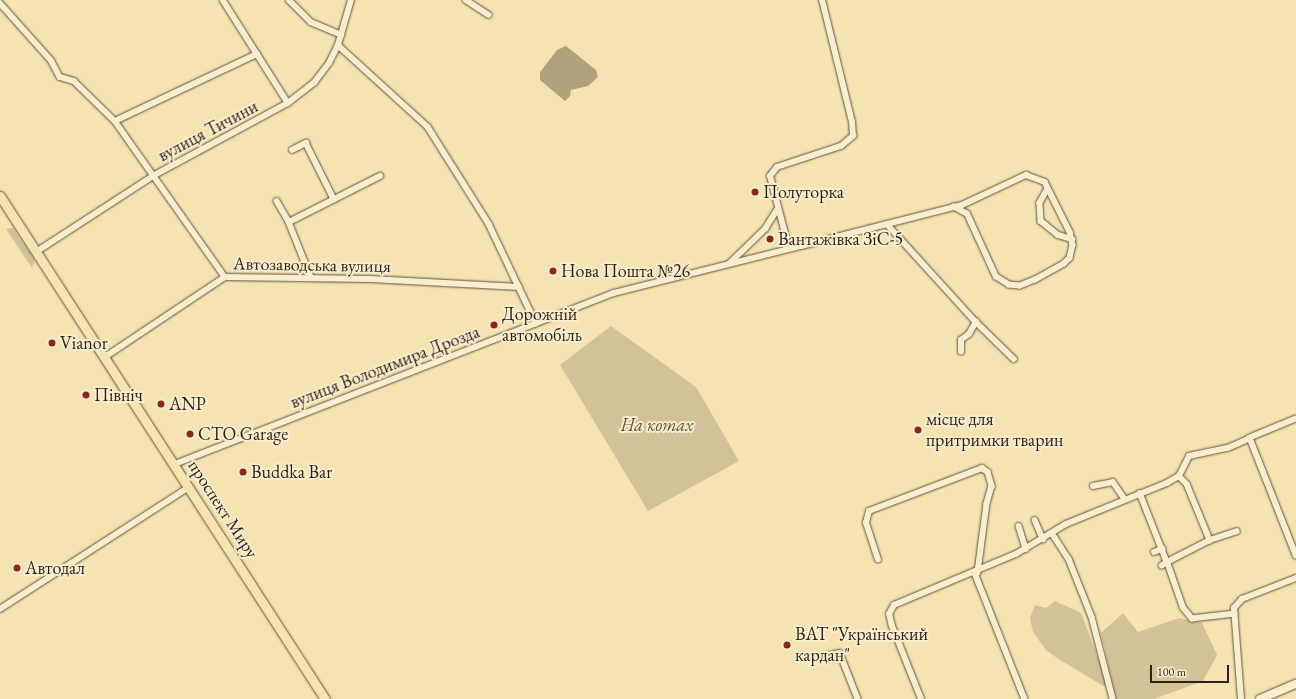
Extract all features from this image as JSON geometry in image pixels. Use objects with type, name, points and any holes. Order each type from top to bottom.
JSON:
[{"type":"main road","name":"проспект Миру","points":[[0,196],[175,464],[325,699]]},
{"type":"street","points":[[223,0],[288,103]]},
{"type":"street","points":[[289,0],[311,22],[341,35]]},
{"type":"street","name":"вулиця Тичини","points":[[36,252],[153,176],[288,103],[314,83],[329,63],[338,44],[351,0]]},
{"type":"street","points":[[466,0],[489,16]]},
{"type":"street","points":[[789,249],[777,210],[770,176],[777,167],[841,146],[853,136],[852,122],[822,0]]},
{"type":"street","points":[[0,3],[50,60],[60,76],[74,81],[115,121],[225,277]]},
{"type":"street","points":[[338,44],[428,127],[489,224],[536,323]]},
{"type":"street","points":[[115,121],[257,54]]},
{"type":"street","points":[[292,150],[306,143],[334,199]]},
{"type":"street","name":"вулиця Володимира Дрозда","points":[[175,464],[614,292],[954,208],[1026,175],[1045,182],[1072,239]]},
{"type":"street","points":[[289,222],[380,176]]},
{"type":"street","points":[[954,208],[966,214],[996,277],[1009,285],[1020,286],[1064,264],[1070,258],[1073,245],[1072,239],[1058,235],[1041,221],[1040,203],[1048,189]]},
{"type":"street","points":[[277,201],[289,222],[311,277]]},
{"type":"street","points":[[966,214],[969,202]]},
{"type":"street","points":[[729,264],[765,229],[777,210]]},
{"type":"street","points":[[887,224],[976,322],[1014,359]]},
{"type":"street","name":"Автозаводська вулиця","points":[[105,357],[225,277],[311,277],[519,287]]},
{"type":"street","points":[[961,352],[960,340],[969,334],[976,322]]},
{"type":"street","points":[[921,699],[889,614],[894,605],[977,572],[1026,549],[1066,524],[1179,476],[1189,456],[1228,448],[1296,418]]},
{"type":"street","points":[[1250,438],[1296,555]]},
{"type":"street","points":[[878,560],[866,523],[869,511],[982,468],[988,472],[992,486],[987,504],[977,572],[1025,699]]},
{"type":"street","points":[[1179,476],[1187,484],[1210,540]]},
{"type":"street","points":[[1093,486],[1113,482],[1125,499]]},
{"type":"street","points":[[0,609],[189,487]]},
{"type":"street","points":[[1140,493],[1150,527],[1162,549],[1183,608],[1192,619],[1235,614]]},
{"type":"street","points":[[1035,520],[1043,539]]},
{"type":"street","points":[[1019,526],[1026,549]]},
{"type":"street","points":[[1162,566],[1210,540],[1237,531]]},
{"type":"street","points":[[1052,533],[1069,560],[1092,617],[1113,699]]},
{"type":"street","points":[[1154,552],[1162,549]]},
{"type":"street","points":[[1241,699],[1234,608],[1242,599],[1296,578]]},
{"type":"street","points":[[826,656],[840,653],[858,699]]},
{"type":"street","points":[[1260,699],[1296,684]]},
{"type":"green space","points":[[13,228],[35,260],[32,268],[6,229]]},
{"type":"green space","name":"На котах","points":[[611,326],[696,387],[739,461],[648,511],[560,365]]},
{"type":"green space","points":[[1055,601],[1081,613],[1110,690],[1046,650],[1033,632],[1030,618],[1035,605],[1046,608]]},
{"type":"green space","points":[[1123,613],[1138,632],[1179,618],[1202,623],[1217,655],[1203,681],[1154,699],[1116,699],[1101,633]]},
{"type":"shaded area","points":[[566,46],[596,70],[598,77],[588,86],[571,90],[570,96],[565,101],[540,80],[540,72],[557,50]]},
{"type":"place","name":"Полуторка","points":[[755,192]]},
{"type":"place","name":"Вантажівка ЗіС-5","points":[[770,239]]},
{"type":"place","name":"Нова Пошта №26","points":[[553,271]]},
{"type":"place","name":"Дорожній автомобіль","points":[[494,325]]},
{"type":"place","name":"Vianor","points":[[52,343]]},
{"type":"place","name":"Північ","points":[[86,395]]},
{"type":"place","name":"ANP","points":[[161,404]]},
{"type":"place","name":"місце для притримки тварин","points":[[918,430]]},
{"type":"place","name":"СТО Garage","points":[[190,434]]},
{"type":"place","name":"Buddka Bar","points":[[243,472]]},
{"type":"place","name":"Автодал","points":[[17,568]]},
{"type":"place","name":"ВАТ \"Український кардан\"","points":[[787,645]]}]
